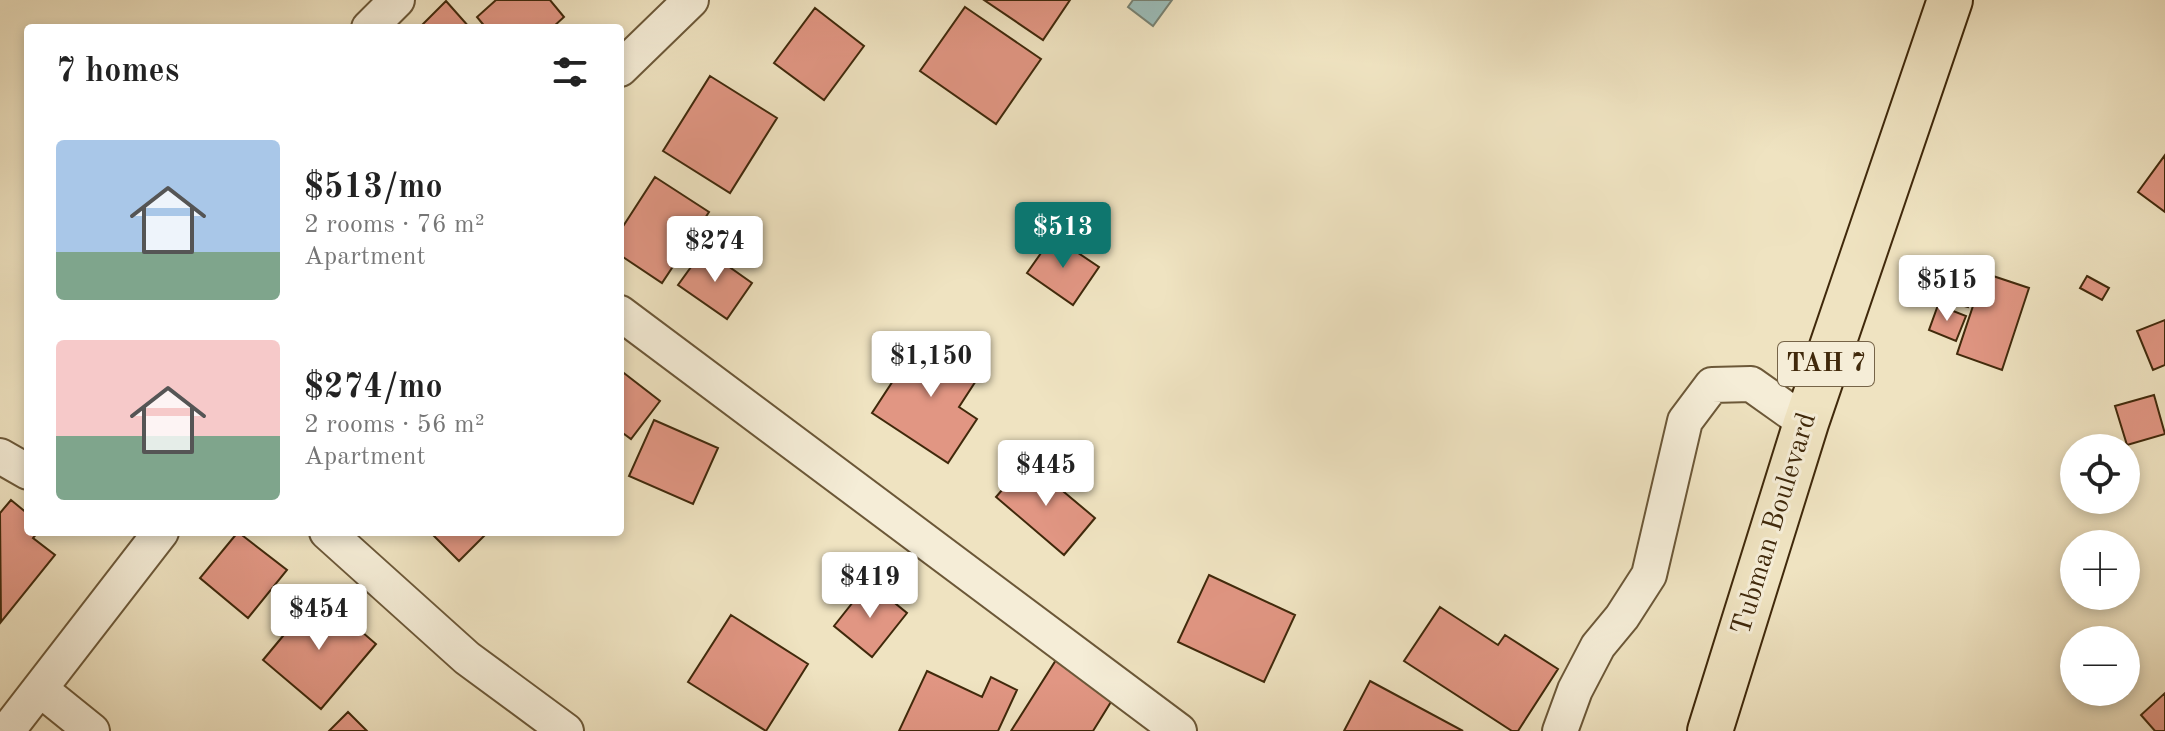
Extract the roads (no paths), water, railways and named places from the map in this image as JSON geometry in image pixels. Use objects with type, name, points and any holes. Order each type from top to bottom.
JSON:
[{"type":"highway","name":"Tubman Boulevard","points":[[1710,731],[1806,423],[1950,0]]},
{"type":"street","points":[[373,24],[397,0]]},
{"type":"street","points":[[624,65],[691,0]]},
{"type":"street","points":[[624,316],[1179,731]]},
{"type":"street","points":[[1560,731],[1575,690],[1598,646],[1622,617],[1649,575],[1685,421],[1712,385],[1751,384],[1806,423]]},
{"type":"street","points":[[0,456],[24,470]]},
{"type":"street","points":[[7,731],[158,536]]},
{"type":"street","points":[[331,536],[467,658],[566,731]]},
{"type":"street","points":[[40,689],[92,731]]},
{"type":"water","points":[[1133,0],[1172,0],[1153,26],[1128,7]]}]
